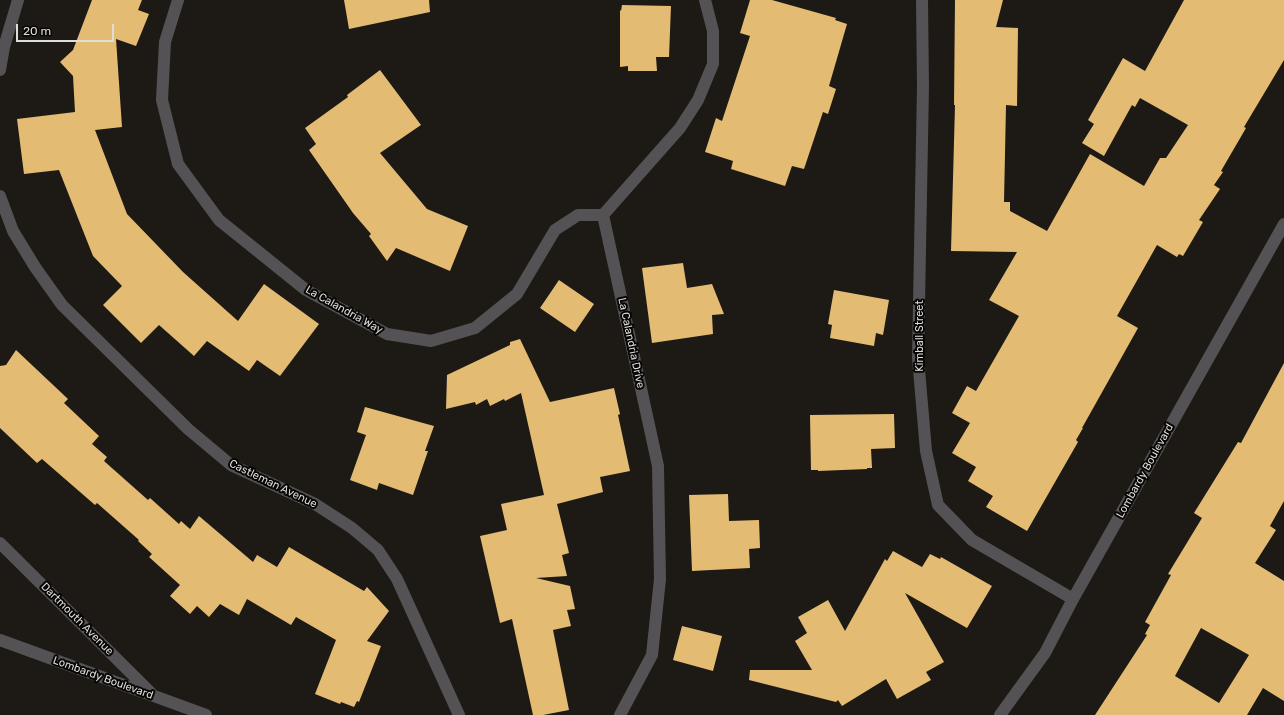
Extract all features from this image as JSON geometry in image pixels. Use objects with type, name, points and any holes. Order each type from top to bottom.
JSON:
[{"type":"street","points":[[0,70],[4,47],[18,0]]},
{"type":"street","name":"La Calandria Way","points":[[178,0],[165,42],[162,100],[178,164],[218,220],[306,290],[387,334],[431,341],[475,328],[517,294],[555,230],[578,215],[603,215]]},
{"type":"street","points":[[603,215],[680,128],[698,100],[713,64],[713,31],[705,0]]},
{"type":"street","name":"Kimball Street","points":[[922,0],[923,86],[918,358],[926,451],[938,505],[972,540],[1073,599]]},
{"type":"street","name":"Castleman Avenue","points":[[0,196],[13,231],[35,267],[62,305],[188,429],[231,465],[315,504],[352,528],[378,550],[397,579],[459,715]]},
{"type":"street","name":"La Calandria Drive","points":[[603,215],[658,466],[660,579],[652,655],[620,715]]},
{"type":"street","name":"Lombardy Boulevard","points":[[1000,715],[1045,653],[1073,599],[1284,224]]},
{"type":"street","name":"Dartmouth Avenue","points":[[0,543],[153,696]]},
{"type":"street","name":"Lombardy Boulevard","points":[[0,640],[206,715]]},
{"type":"building","points":[[92,0],[142,0],[138,10],[149,14],[136,46],[116,39],[122,127],[95,130],[127,214],[183,272],[238,321],[264,284],[319,324],[280,376],[257,360],[249,371],[207,341],[194,356],[159,325],[141,343],[103,305],[122,286],[93,256],[59,170],[24,174],[17,119],[75,112],[73,76],[60,62],[73,50]]},
{"type":"building","points":[[344,0],[429,0],[430,12],[349,29]]},
{"type":"building","points":[[750,0],[772,0],[836,18],[835,20],[847,24],[829,86],[836,89],[828,114],[823,112],[804,169],[792,166],[785,186],[731,169],[733,161],[705,152],[716,118],[722,121],[750,36],[740,33]]},
{"type":"building","points":[[955,0],[1003,0],[996,27],[1018,28],[1017,106],[1006,105],[1004,202],[1010,202],[1010,211],[1047,231],[1090,154],[1144,186],[1160,158],[1166,158],[1188,125],[1140,98],[1135,107],[1132,105],[1104,156],[1082,143],[1094,124],[1088,120],[1123,58],[1145,71],[1184,0],[1284,0],[1284,60],[1244,127],[1246,128],[1221,171],[1223,172],[1214,185],[1220,189],[1199,220],[1203,222],[1183,256],[1179,254],[1177,257],[1157,245],[1117,316],[1138,328],[1082,428],[1076,440],[1078,442],[1027,531],[986,507],[993,496],[968,481],[976,467],[952,453],[970,423],[952,413],[967,386],[976,391],[1019,316],[989,300],[1017,252],[951,251],[955,105]]},
{"type":"building","points":[[622,5],[671,6],[669,57],[656,57],[657,71],[628,71],[628,66],[620,67],[620,10],[621,11]]},
{"type":"building","points":[[380,70],[421,125],[380,153],[427,209],[468,226],[450,271],[396,248],[387,261],[369,236],[371,234],[353,213],[309,150],[316,144],[305,128],[348,97],[347,95]]},
{"type":"building","points":[[683,263],[687,288],[712,284],[724,314],[712,315],[713,334],[652,343],[642,268]]},
{"type":"building","points":[[559,280],[594,304],[575,332],[540,308]]},
{"type":"building","points":[[834,290],[889,300],[883,335],[876,333],[874,346],[830,338],[832,325],[828,324]]},
{"type":"building","points":[[520,339],[550,402],[614,388],[630,471],[600,477],[603,492],[557,504],[569,553],[562,555],[567,576],[536,578],[570,586],[575,609],[567,610],[571,626],[553,630],[569,710],[543,715],[533,715],[512,619],[500,623],[480,536],[507,530],[501,504],[544,495],[521,393],[490,406],[487,399],[476,405],[475,402],[446,409],[447,375],[510,345],[510,342]]},
{"type":"building","points":[[16,350],[68,399],[64,403],[99,436],[92,444],[107,457],[104,461],[148,500],[150,498],[179,524],[181,521],[190,529],[199,516],[253,562],[257,555],[277,567],[289,547],[364,591],[367,587],[389,611],[367,641],[381,646],[359,702],[357,701],[354,707],[341,702],[340,704],[315,694],[336,640],[296,617],[291,625],[247,599],[239,615],[220,604],[209,617],[197,606],[190,614],[170,596],[180,585],[149,557],[152,554],[138,541],[139,540],[97,503],[95,505],[42,459],[37,463],[0,428],[0,366],[6,365]]},
{"type":"building","points":[[1284,363],[1284,501],[1270,526],[1276,530],[1255,563],[1284,581],[1284,701],[1263,688],[1247,715],[1095,715],[1147,635],[1145,634],[1150,625],[1145,622],[1171,575],[1168,574],[1202,518],[1194,513],[1238,442],[1241,443]],"holes":[[[1201,628],[1249,655],[1219,703],[1175,676]]]},
{"type":"building","points":[[365,407],[434,426],[425,451],[428,451],[413,495],[379,483],[377,490],[350,480],[366,435],[357,432]]},
{"type":"building","points":[[894,414],[895,448],[871,449],[872,468],[818,471],[811,470],[810,415]]},
{"type":"building","points":[[728,494],[729,521],[759,520],[760,548],[749,549],[750,568],[692,571],[689,495]]},
{"type":"building","points":[[893,551],[922,567],[930,554],[940,559],[941,557],[992,586],[967,628],[905,593],[944,662],[926,672],[931,680],[897,699],[886,679],[842,706],[838,700],[836,702],[749,680],[750,670],[812,670],[795,641],[807,633],[798,617],[828,600],[845,631],[885,559],[887,561]]},
{"type":"building","points":[[682,626],[722,636],[713,671],[673,660]]}]
